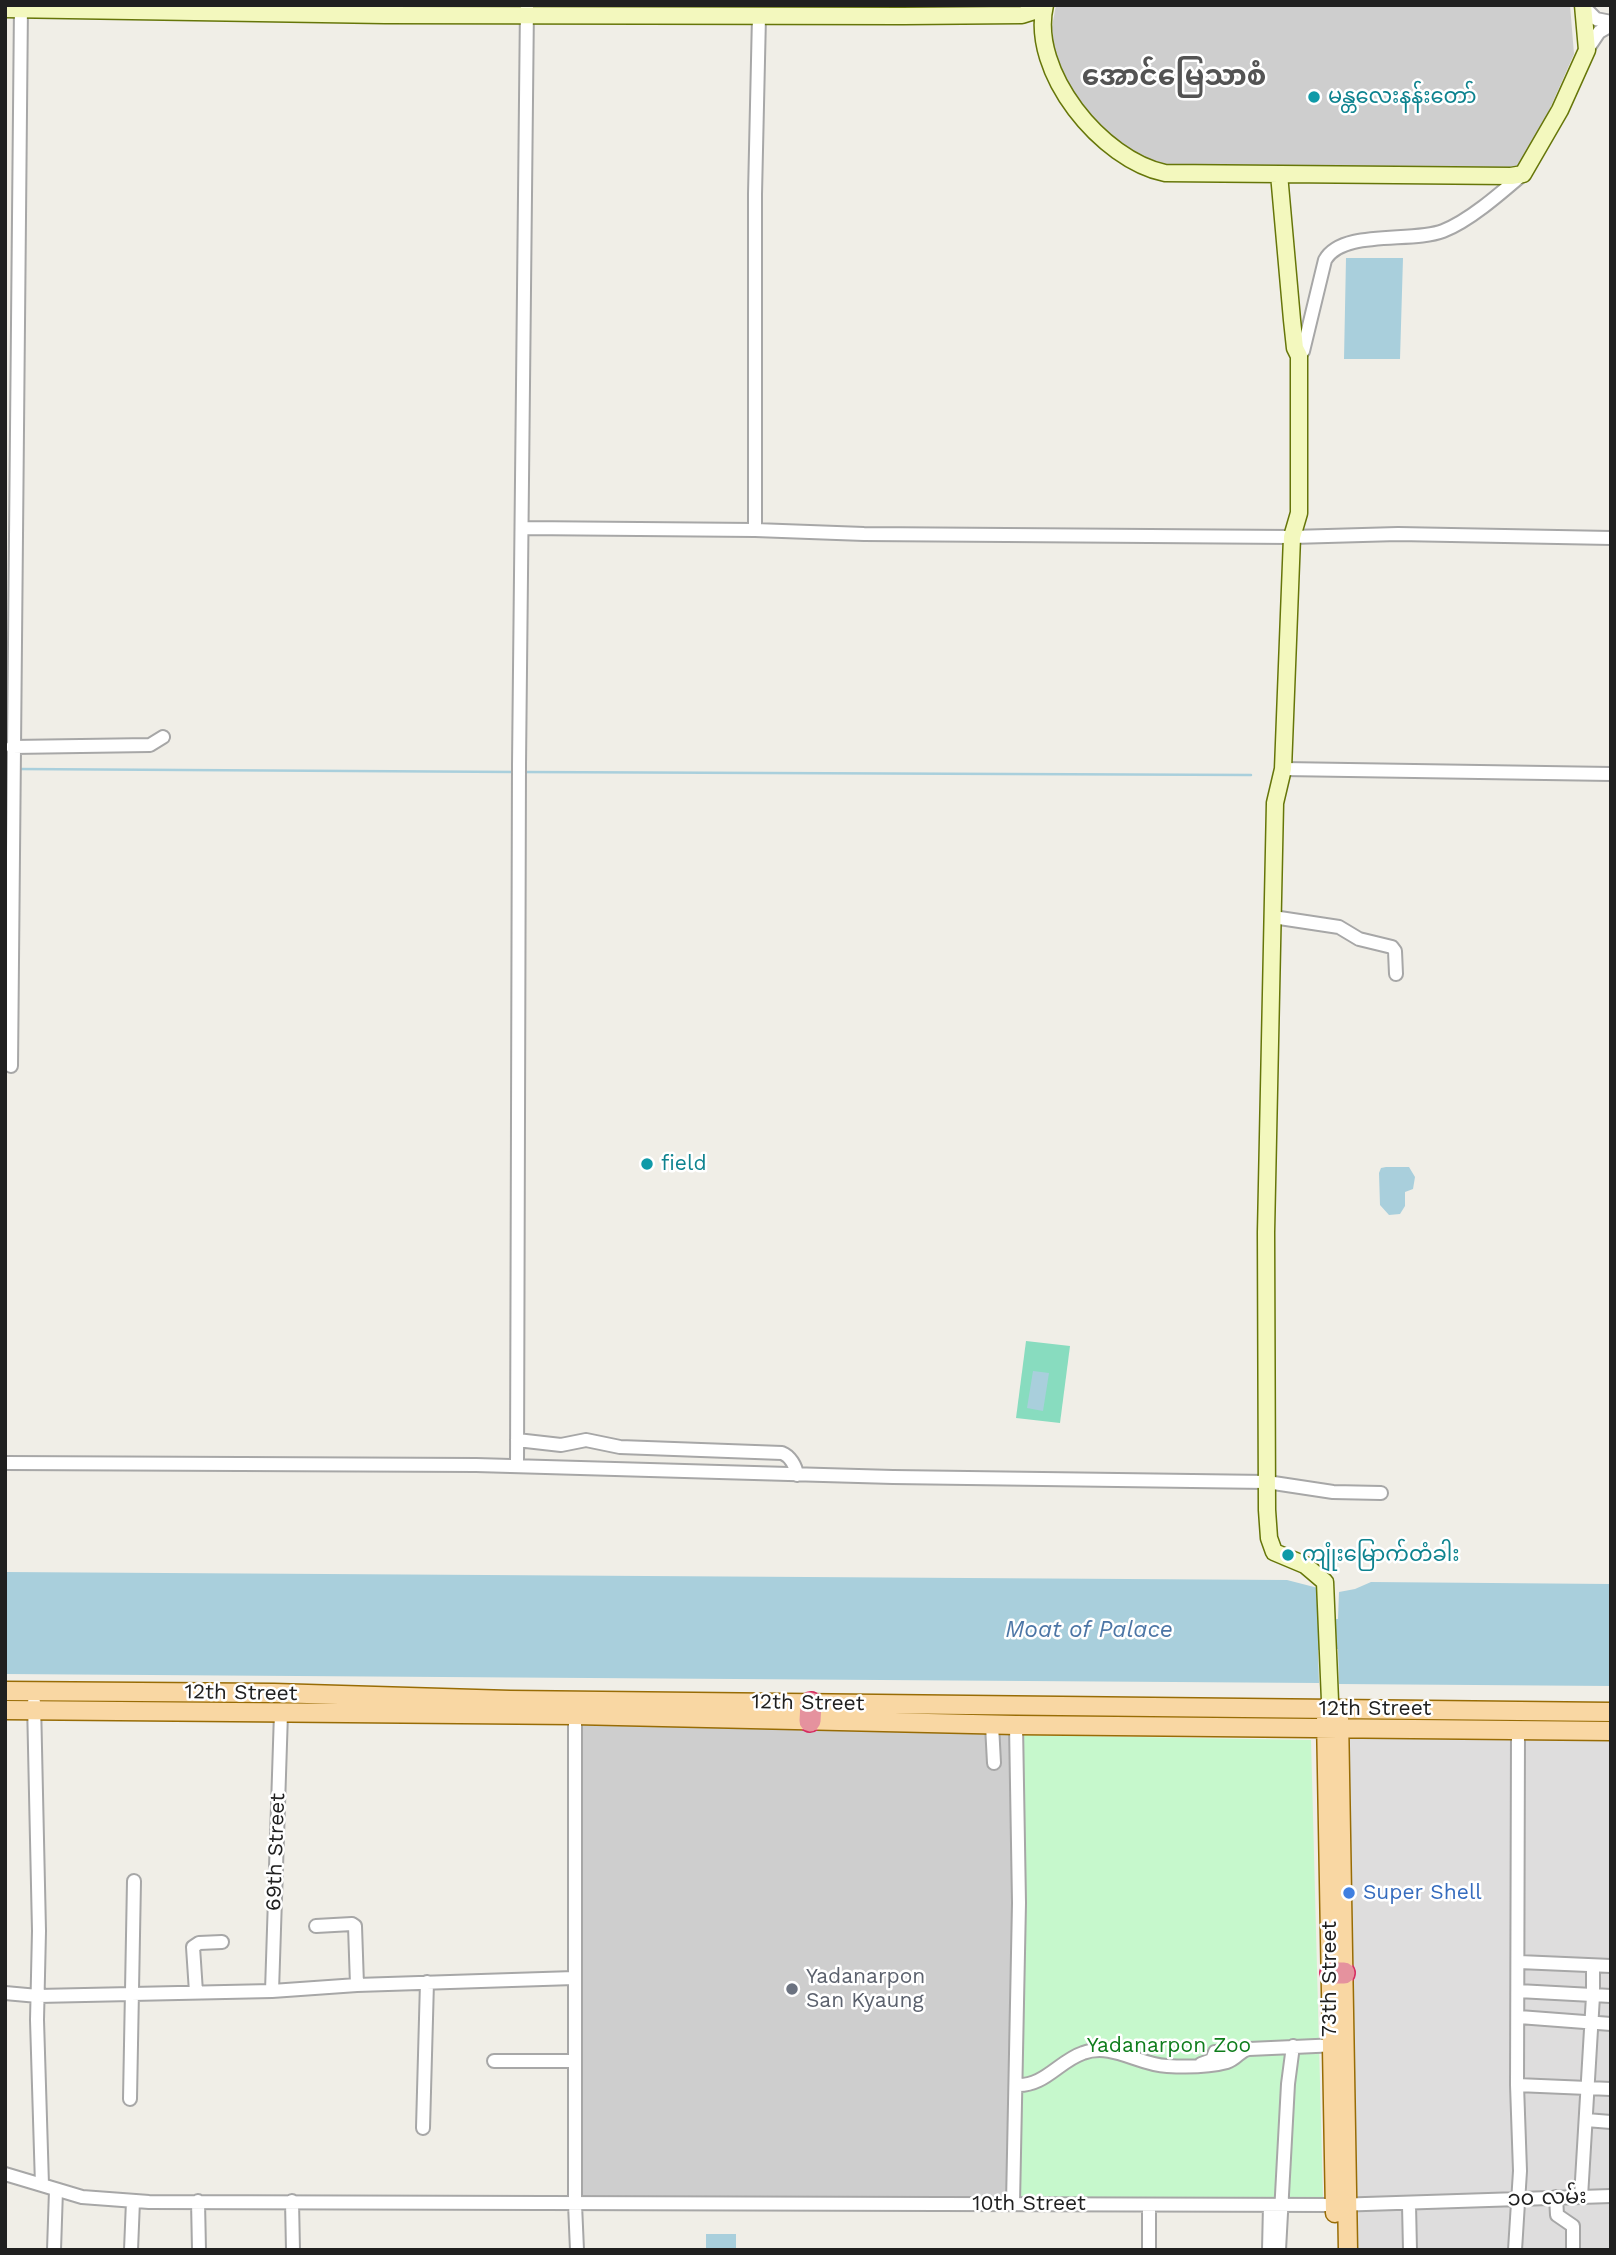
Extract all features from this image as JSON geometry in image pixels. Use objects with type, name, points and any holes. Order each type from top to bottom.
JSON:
[{"type":"main road","name":"12th Street","points":[[5,1691],[274,1693],[575,1708],[810,1712],[1331,1701],[1611,1712]]},
{"type":"main road","name":"73th Street","points":[[1331,1701],[1341,2205],[1348,2250]]},
{"type":"main road","name":"12th Street","points":[[5,1710],[281,1713],[575,1708]]},
{"type":"main road","name":"12th Street","points":[[810,1712],[1016,1725],[1611,1731]]},
{"type":"main road","name":"73th Street","points":[[1335,2250],[1341,2205]]},
{"type":"street","points":[[1583,6],[1596,19],[1611,23]]},
{"type":"street","points":[[1583,6],[1587,50]]},
{"type":"street","points":[[10,1066],[10,496],[16,8],[385,15],[527,10],[759,10],[1023,15],[1045,7],[1042,33],[1052,70],[1071,102],[1097,135],[1135,163],[1165,173],[1523,174]]},
{"type":"street","points":[[517,1466],[519,768],[527,10]]},
{"type":"street","points":[[755,530],[755,194],[759,10]]},
{"type":"street","points":[[1023,15],[1042,33]]},
{"type":"street","points":[[1299,356],[1303,351],[1325,260],[1331,251],[1351,243],[1443,231],[1470,215],[1523,174],[1560,110],[1587,50],[1599,32],[1611,23]]},
{"type":"street","points":[[1279,174],[1292,320],[1299,356],[1299,513],[1292,537],[1283,769],[1275,803],[1266,1232],[1267,1482],[1269,1538],[1272,1549],[1314,1570],[1326,1585],[1331,1701]]},
{"type":"street","points":[[523,528],[864,534],[1292,537],[1398,534],[1611,538]]},
{"type":"street","points":[[12,747],[150,746],[163,737]]},
{"type":"street","points":[[1283,769],[1611,774]]},
{"type":"street","points":[[1273,917],[1339,927],[1359,939],[1392,947],[1395,951],[1396,974]]},
{"type":"street","points":[[517,1440],[561,1445],[586,1440],[621,1447],[782,1453],[796,1468],[797,1475]]},
{"type":"street","points":[[690,1449],[690,1472]]},
{"type":"street","points":[[5,1463],[517,1466],[797,1475],[1267,1482],[1334,1492],[1381,1493]]},
{"type":"street","points":[[34,1691],[39,1931],[39,2133],[42,2185]]},
{"type":"street","points":[[575,1708],[574,2061],[577,2250]]},
{"type":"street","name":"69th Street","points":[[272,1991],[281,1713]]},
{"type":"street","points":[[992,1724],[994,1763]]},
{"type":"street","points":[[1013,2203],[1019,1903],[1016,1725]]},
{"type":"street","points":[[1515,2250],[1518,2199],[1518,1730]]},
{"type":"street","points":[[130,2099],[134,1881]]},
{"type":"street","points":[[316,1926],[355,1926],[357,1985]]},
{"type":"street","points":[[196,1992],[193,1947],[199,1943],[222,1942]]},
{"type":"street","points":[[1519,1962],[1611,1966]]},
{"type":"street","points":[[1581,2197],[1593,1966]]},
{"type":"street","points":[[5,1993],[38,1996],[272,1991],[357,1985],[574,1978]]},
{"type":"street","points":[[423,2128],[427,1982]]},
{"type":"street","points":[[1518,1991],[1611,1996]]},
{"type":"street","points":[[1519,2017],[1611,2024]]},
{"type":"street","points":[[1016,2085],[1024,2086],[1041,2079],[1074,2056],[1095,2050],[1117,2052],[1167,2066],[1225,2063],[1235,2059],[1243,2050],[1338,2045]]},
{"type":"street","points":[[1269,2250],[1293,2046]]},
{"type":"street","points":[[494,2061],[574,2061]]},
{"type":"street","points":[[1517,2085],[1611,2089]]},
{"type":"street","points":[[1586,2120],[1611,2122]]},
{"type":"street","name":"10th Street","points":[[5,2174],[82,2197],[133,2202],[1400,2205],[1476,2201]]},
{"type":"street","points":[[54,2250],[56,2190]]},
{"type":"street","name":"၁၀ လမ်း","points":[[1476,2201],[1611,2196]]},
{"type":"street","points":[[1556,2197],[1557,2215],[1573,2226],[1573,2250]]},
{"type":"street","points":[[198,2201],[199,2250]]},
{"type":"street","points":[[131,2250],[133,2202]]},
{"type":"street","points":[[292,2202],[293,2250]]},
{"type":"street","points":[[1149,2205],[1149,2250]]},
{"type":"street","points":[[1276,2205],[1279,2250]]},
{"type":"street","points":[[1400,2205],[1410,2250]]},
{"type":"shaded area","name":"မန္တလေးနန်းတော်","points":[[1056,5],[1570,5],[1574,54],[1529,156],[1524,165],[1515,170],[1165,170],[1128,156],[1078,106],[1054,56],[1052,27]]},
{"type":"shaded area","points":[[1325,1717],[1611,1719],[1611,2250],[1339,2250]]},
{"type":"shaded area","name":"Yadanarpon San Kyaung","points":[[570,1718],[1016,1731],[1018,2200],[568,2204]]},
{"type":"green space","points":[[1026,1341],[1070,1346],[1060,1423],[1016,1418]]},
{"type":"green space","name":"Yadanarpon Zoo","points":[[1021,1735],[1311,1740],[1323,2197],[1018,2200]]},
{"type":"water","points":[[1346,258],[1403,258],[1400,359],[1344,359]]},
{"type":"water","points":[[1409,1167],[1415,1177],[1413,1189],[1405,1192],[1405,1206],[1400,1214],[1389,1215],[1380,1205],[1379,1173],[1381,1168]]},
{"type":"water","points":[[1033,1371],[1049,1373],[1043,1411],[1027,1408]]},
{"type":"water","name":"Moat of Palace","points":[[5,1572],[1287,1580],[1318,1588],[1319,1619],[1338,1619],[1339,1592],[1371,1582],[1611,1584],[1611,1686],[1339,1684],[1338,1649],[1318,1650],[1319,1683],[5,1674]]},
{"type":"water","points":[[706,2234],[736,2234],[736,2250],[706,2250]]},
{"type":"waterway","points":[[18,769],[516,772]]},
{"type":"waterway","points":[[522,772],[1251,775]]},
{"type":"place","name":"မန္တလေးနန်းတော်","points":[[1314,97]]},
{"type":"place","name":"field","points":[[647,1164]]},
{"type":"place","name":"ကျုံးမြောက်တံခါး","points":[[1288,1555]]},
{"type":"place","name":"Super Shell","points":[[1349,1893]]},
{"type":"place","name":"Yadanarpon San Kyaung","points":[[792,1989]]},
{"type":"district","name":"အောင်မြေသာစံ","points":[[1174,77]]}]
